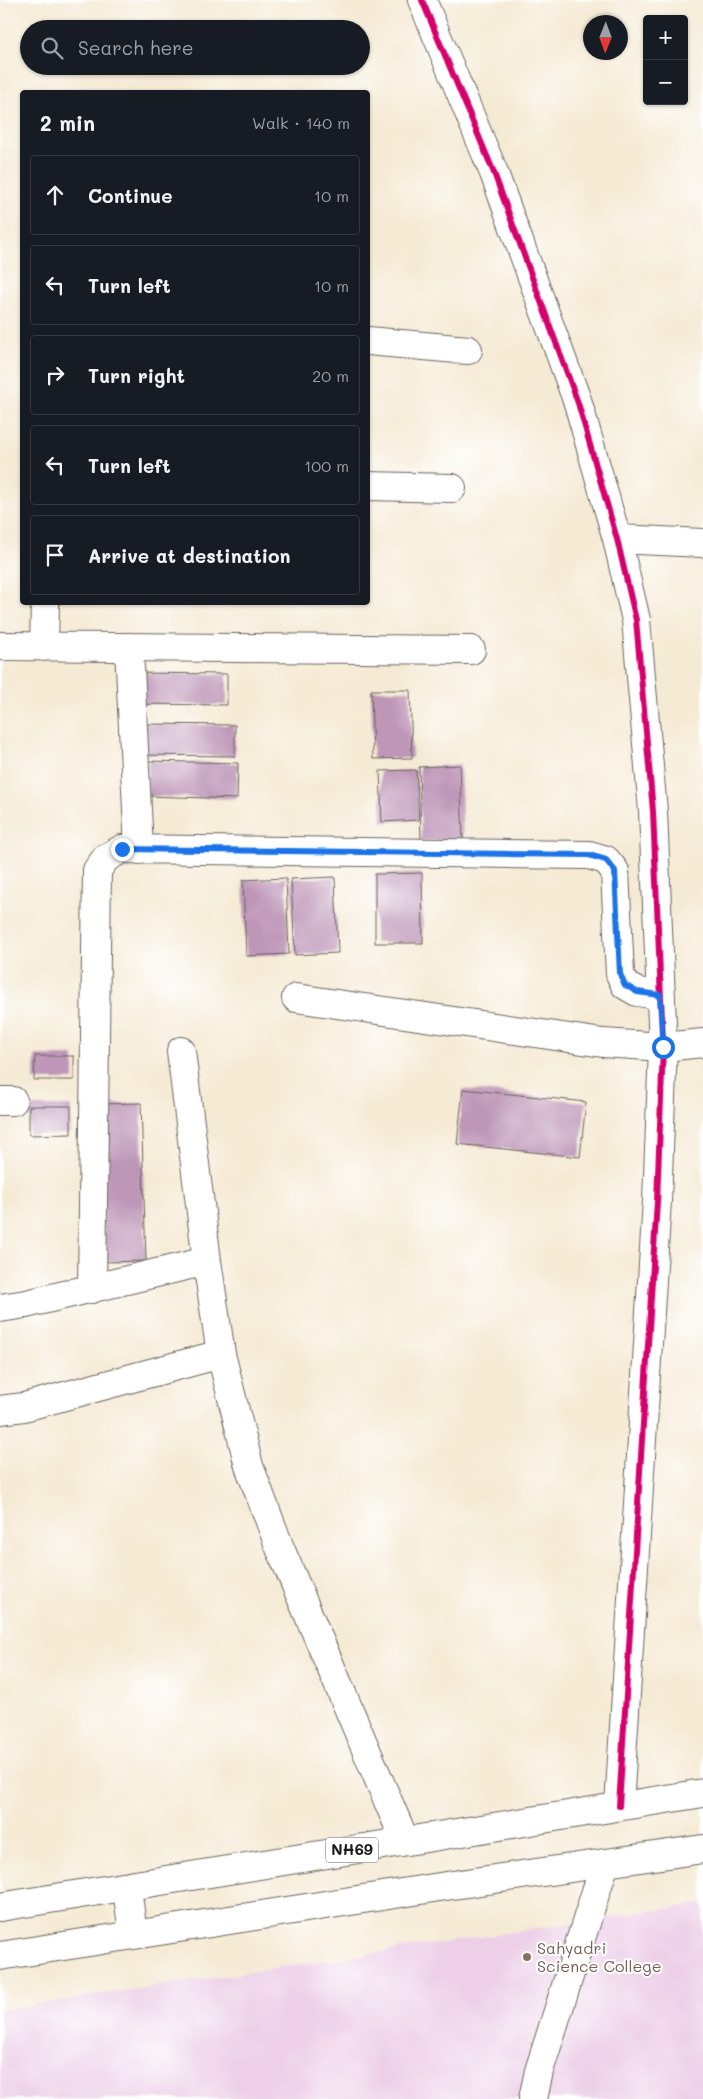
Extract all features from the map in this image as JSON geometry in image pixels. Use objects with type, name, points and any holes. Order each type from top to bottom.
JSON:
[{"type":"main road","points":[[422,0],[494,173],[578,403],[617,539],[636,620],[654,811],[663,1047],[657,1201],[619,1806]]},
{"type":"main road","points":[[370,341],[468,350]]},
{"type":"main road","points":[[370,486],[452,488]]},
{"type":"main road","points":[[617,539],[703,543]]},
{"type":"main road","points":[[44,647],[45,605]]},
{"type":"main road","points":[[0,646],[471,650]]},
{"type":"main road","points":[[129,647],[138,850]]},
{"type":"main road","points":[[92,1289],[97,870],[106,858],[122,849],[589,855],[606,860],[615,871],[620,974],[625,985],[637,992],[660,995]]},
{"type":"main road","points":[[296,998],[603,1043],[663,1047],[703,1043]]},
{"type":"main road","points":[[181,1051],[207,1261],[221,1354],[249,1466],[280,1548],[406,1841]]},
{"type":"main road","points":[[0,1308],[26,1304],[207,1261]]},
{"type":"main road","points":[[0,1410],[24,1407],[221,1354]]},
{"type":"main road","name":"NH69","points":[[0,1907],[703,1793]]},
{"type":"main road","points":[[0,1956],[446,1886],[703,1849]]},
{"type":"main road","points":[[533,2099],[539,2071],[605,1863]]},
{"type":"main road","points":[[127,1886],[133,1935]]},
{"type":"shaded area","name":"Sahyadri Science College","points":[[703,1903],[703,2099],[0,2099],[0,2010]]},
{"type":"building","points":[[133,673],[227,674],[227,705],[133,704]]},
{"type":"building","points":[[371,690],[410,690],[412,758],[373,759]]},
{"type":"building","points":[[141,724],[235,725],[235,756],[141,755]]},
{"type":"building","points":[[148,761],[238,763],[237,799],[147,796]]},
{"type":"building","points":[[460,765],[463,840],[421,841],[419,767]]},
{"type":"building","points":[[416,770],[419,820],[382,822],[380,771]]},
{"type":"building","points":[[422,873],[423,943],[375,943],[375,874]]},
{"type":"building","points":[[335,877],[338,953],[295,955],[291,879]]},
{"type":"building","points":[[286,878],[289,954],[246,956],[243,880]]},
{"type":"building","points":[[35,1056],[74,1056],[74,1080],[34,1080]]},
{"type":"building","points":[[463,1089],[586,1102],[580,1157],[457,1144]]},
{"type":"building","points":[[141,1103],[146,1261],[105,1262],[100,1104]]},
{"type":"building","points":[[29,1106],[71,1106],[71,1134],[29,1135]]},
{"type":"cycle path","points":[[422,0],[494,173],[578,403],[617,539],[636,620],[653,811],[663,1047],[657,1201],[619,1806]]},
{"type":"place","name":"Sahyadri Science College","points":[[527,1957]]},
{"type":"route","points":[[122,849],[589,855],[606,860],[615,871],[620,974],[625,985],[637,992],[660,995],[663,1047]]}]
